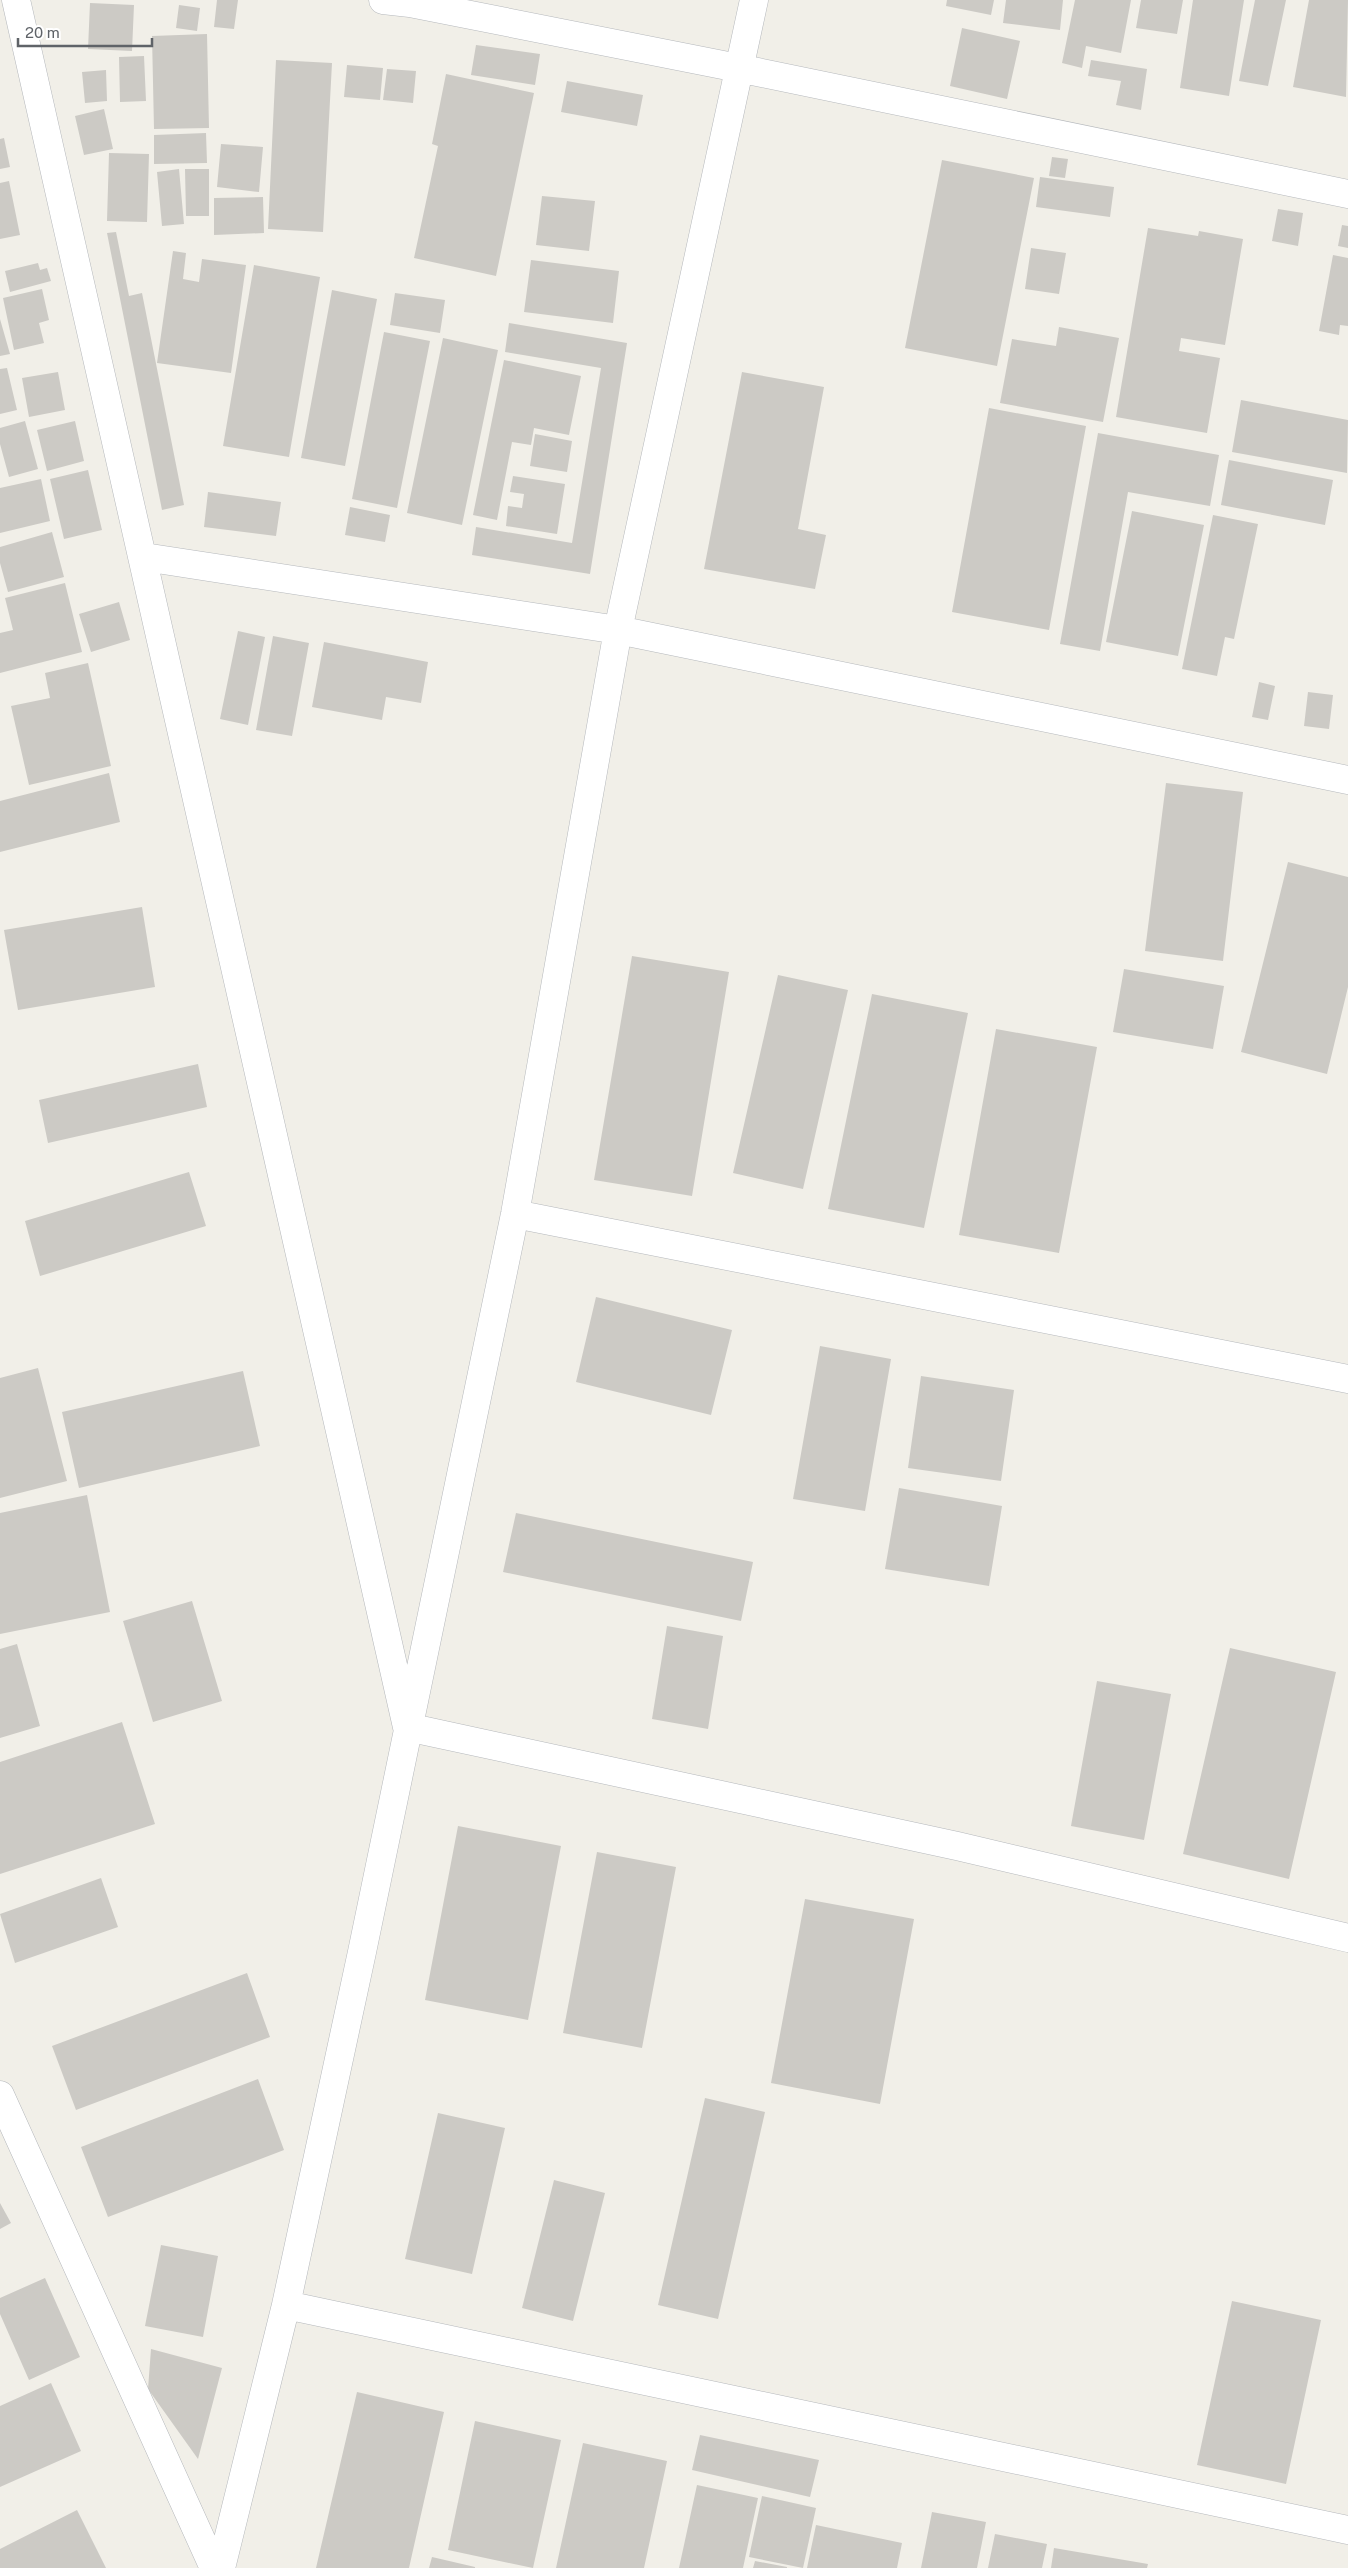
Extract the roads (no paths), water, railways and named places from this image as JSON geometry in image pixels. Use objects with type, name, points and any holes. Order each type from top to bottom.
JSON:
[{"type":"street","points":[[16,0],[144,557],[407,1727]]},
{"type":"street","points":[[384,0],[410,3],[738,68],[1348,194]]},
{"type":"street","points":[[221,2568],[286,2305],[362,1952],[407,1727],[515,1214],[618,630],[754,0]]},
{"type":"street","points":[[144,557],[618,630],[1348,780]]},
{"type":"street","points":[[515,1214],[1348,1379]]},
{"type":"street","points":[[407,1727],[956,1846],[1348,1938]]},
{"type":"street","points":[[0,2095],[214,2568]]},
{"type":"street","points":[[286,2305],[1348,2530]]}]
